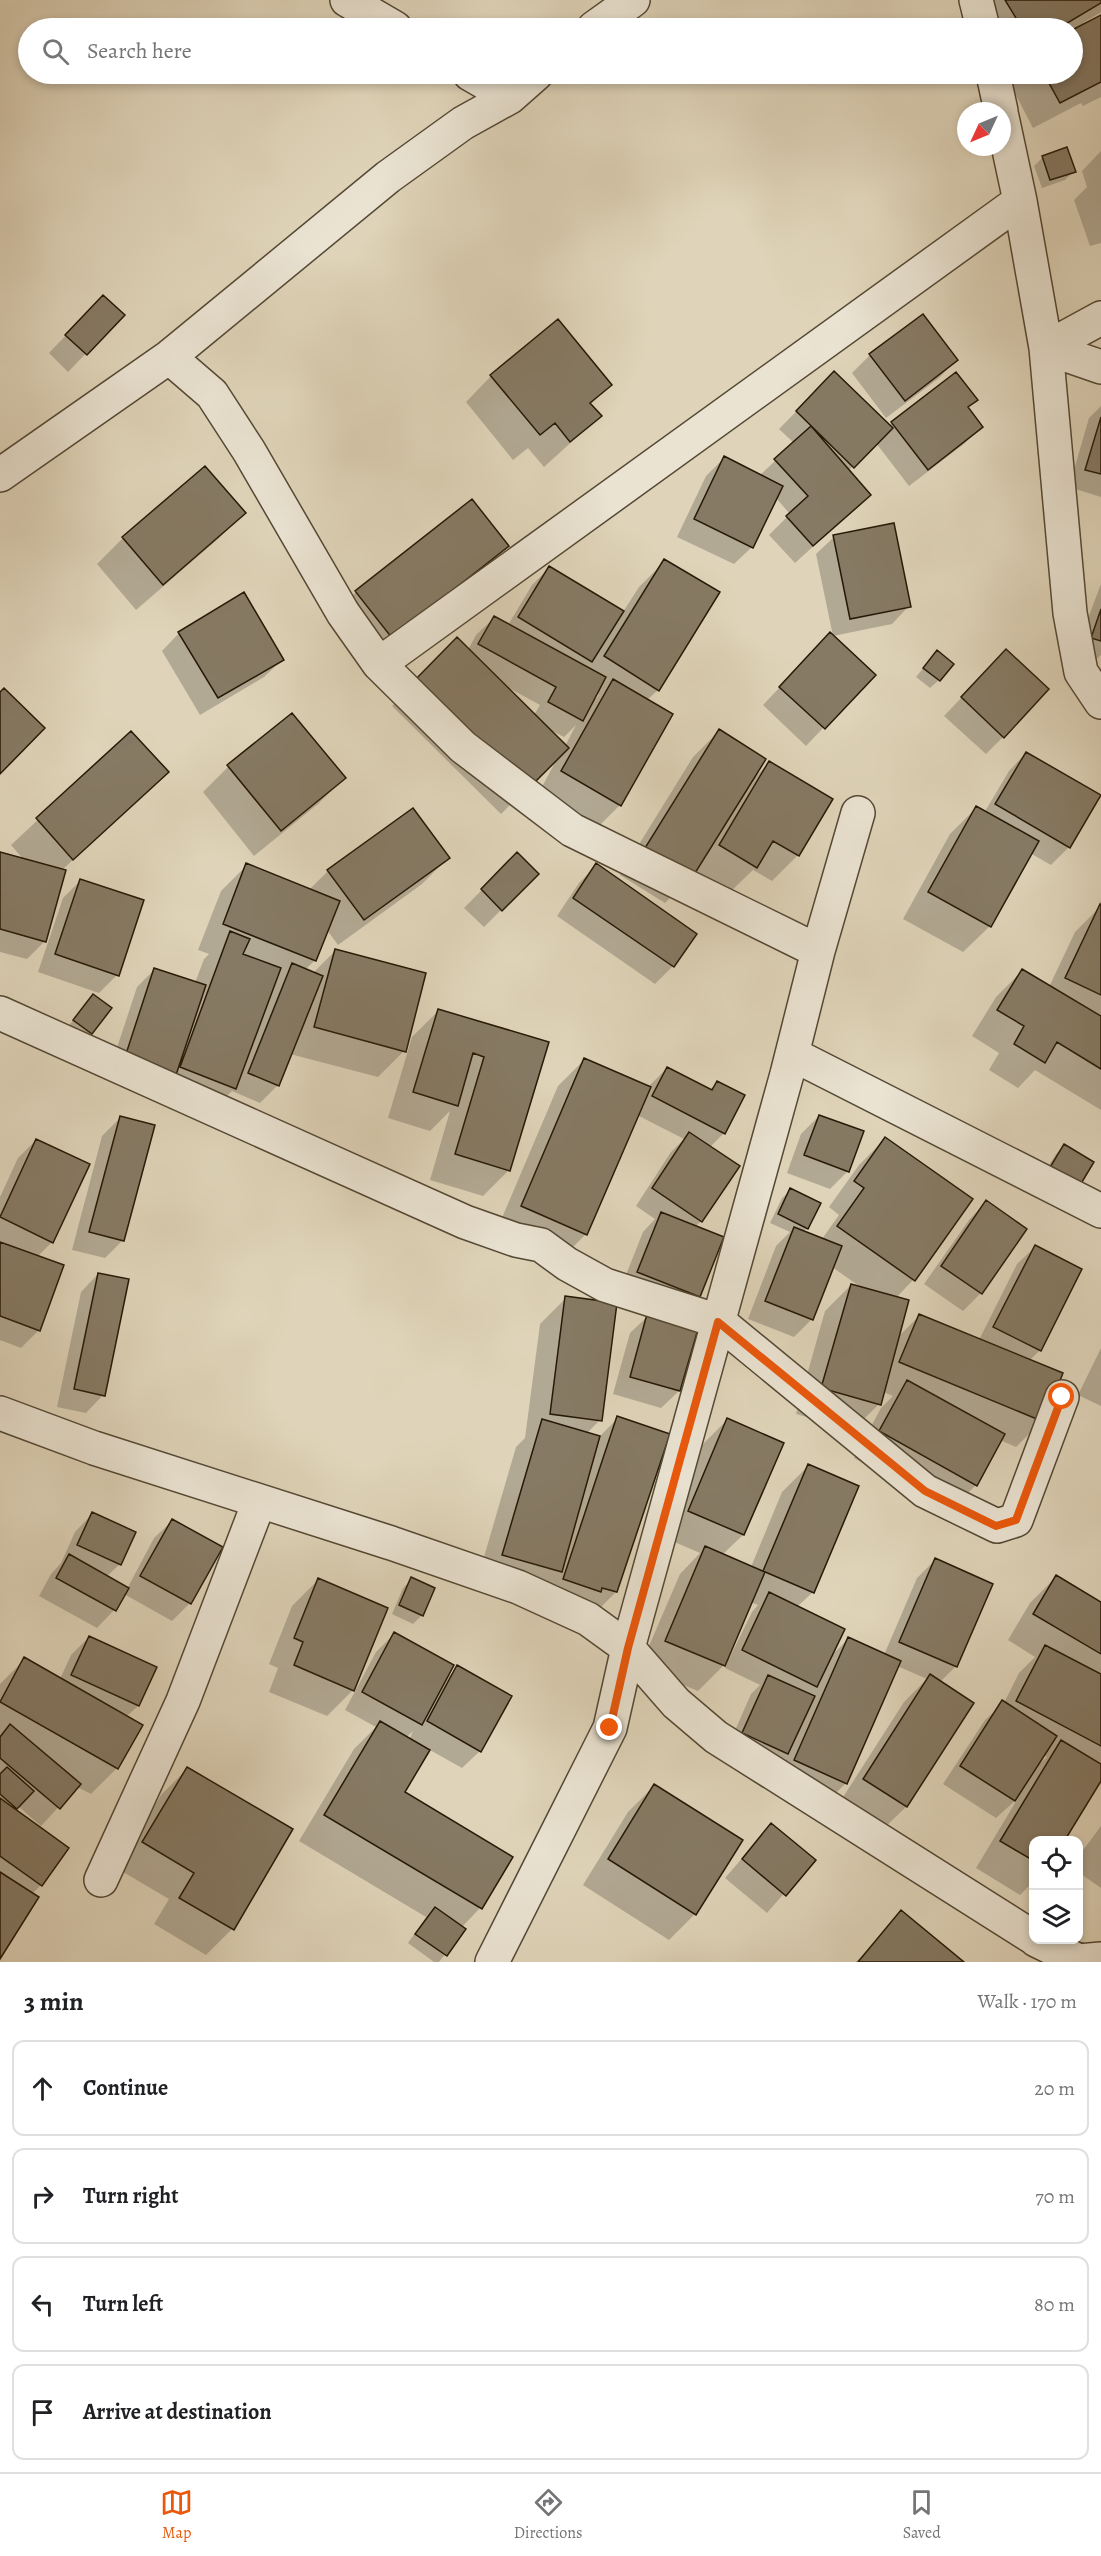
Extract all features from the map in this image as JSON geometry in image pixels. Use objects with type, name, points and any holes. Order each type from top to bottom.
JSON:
[{"type":"street","points":[[347,0],[378,18]]},
{"type":"street","points":[[608,18],[633,0]]},
{"type":"street","points":[[976,0],[980,18]]},
{"type":"street","points":[[487,84],[510,97]]},
{"type":"street","points":[[0,475],[169,357],[388,177],[463,123],[510,97],[525,84]]},
{"type":"street","points":[[995,84],[999,102]]},
{"type":"street","points":[[1010,156],[1046,348],[1070,613],[1081,672],[1101,702]]},
{"type":"street","points":[[379,663],[1020,201]]},
{"type":"street","points":[[1046,348],[1101,318]]},
{"type":"street","points":[[1046,348],[1101,367]]},
{"type":"street","points":[[169,357],[212,394],[249,451],[343,613],[379,663],[463,747],[572,830],[818,951]]},
{"type":"street","points":[[492,1962],[610,1728],[628,1648],[792,1054],[818,951],[858,813]]},
{"type":"street","points":[[0,1013],[465,1222],[516,1240],[541,1245],[567,1264],[605,1285],[718,1322],[925,1491],[996,1526],[1016,1520],[1062,1397]]},
{"type":"street","points":[[792,1054],[1101,1211]]},
{"type":"street","points":[[0,1413],[94,1448],[391,1543],[519,1587],[588,1619],[628,1648],[676,1702],[716,1737],[1029,1935]]},
{"type":"street","points":[[101,1880],[183,1701],[259,1502]]},
{"type":"street","points":[[1045,1944],[1079,1961],[1101,1959]]},
{"type":"building","points":[[1005,0],[1101,0],[1101,3],[1076,18],[1016,18]]},
{"type":"building","points":[[1101,15],[1101,82],[1060,103],[1050,84],[1083,84],[1083,24]]},
{"type":"building","points":[[1067,147],[1076,172],[1050,180],[1042,156]]},
{"type":"building","points":[[103,295],[125,315],[87,355],[65,335]]},
{"type":"building","points":[[923,314],[958,360],[905,401],[869,354]]},
{"type":"building","points":[[558,319],[612,385],[590,403],[602,416],[570,442],[555,423],[540,435],[490,375]]},
{"type":"building","points":[[834,371],[893,428],[854,468],[796,411]]},
{"type":"building","points":[[956,372],[978,400],[968,407],[983,427],[928,470],[891,422]]},
{"type":"building","points":[[1101,417],[1101,474],[1085,470]]},
{"type":"building","points":[[811,426],[871,495],[813,546],[786,516],[808,496],[774,459]]},
{"type":"building","points":[[724,456],[783,486],[753,548],[694,519]]},
{"type":"building","points":[[205,466],[246,513],[163,585],[122,537]]},
{"type":"building","points":[[472,499],[509,546],[392,638],[355,591]]},
{"type":"building","points":[[894,523],[911,607],[850,619],[833,535]]},
{"type":"building","points":[[664,559],[720,592],[659,691],[604,656]]},
{"type":"building","points":[[549,566],[624,611],[592,662],[518,617]]},
{"type":"building","points":[[244,592],[284,660],[218,698],[178,632]]},
{"type":"building","points":[[1101,609],[1101,641],[1091,638]]},
{"type":"building","points":[[494,616],[606,677],[583,721],[548,702],[556,687],[478,644]]},
{"type":"building","points":[[830,632],[876,675],[825,729],[779,687]]},
{"type":"building","points":[[457,637],[569,748],[528,789],[416,679]]},
{"type":"building","points":[[1006,649],[1049,689],[1004,738],[961,697]]},
{"type":"building","points":[[937,650],[954,664],[940,681],[923,668]]},
{"type":"building","points":[[613,679],[673,714],[621,806],[561,771]]},
{"type":"building","points":[[4,688],[45,728],[0,774],[0,692]]},
{"type":"building","points":[[292,713],[346,778],[281,831],[227,765]]},
{"type":"building","points":[[719,729],[766,759],[692,878],[645,848]]},
{"type":"building","points":[[131,731],[169,772],[73,860],[36,818]]},
{"type":"building","points":[[1026,752],[1101,795],[1070,848],[995,804]]},
{"type":"building","points":[[769,761],[833,799],[799,856],[773,841],[757,868],[719,845]]},
{"type":"building","points":[[976,806],[1039,841],[991,927],[928,892]]},
{"type":"building","points":[[413,808],[450,858],[364,920],[327,870]]},
{"type":"building","points":[[0,852],[66,870],[46,942],[0,929]]},
{"type":"building","points":[[517,852],[539,874],[502,911],[481,889]]},
{"type":"building","points":[[246,863],[340,901],[316,961],[223,924]]},
{"type":"building","points":[[596,863],[697,934],[674,967],[573,898]]},
{"type":"building","points":[[80,879],[144,900],[119,976],[55,954]]},
{"type":"building","points":[[1101,905],[1101,995],[1065,978]]},
{"type":"building","points":[[230,931],[250,939],[243,954],[281,968],[236,1089],[180,1067]]},
{"type":"building","points":[[335,949],[426,973],[406,1052],[314,1027]]},
{"type":"building","points":[[292,963],[323,976],[279,1086],[248,1073]]},
{"type":"building","points":[[154,968],[206,985],[176,1075],[125,1057]]},
{"type":"building","points":[[1022,969],[1101,1016],[1101,1069],[1057,1042],[1045,1063],[1014,1044],[1024,1026],[997,1010]]},
{"type":"building","points":[[93,994],[112,1008],[92,1034],[73,1020]]},
{"type":"building","points":[[438,1009],[549,1042],[510,1171],[455,1154],[484,1057],[473,1053],[458,1106],[413,1092]]},
{"type":"building","points":[[584,1058],[651,1087],[587,1235],[521,1206]]},
{"type":"building","points":[[667,1067],[712,1090],[717,1081],[745,1095],[725,1134],[652,1096]]},
{"type":"building","points":[[819,1115],[864,1131],[849,1172],[804,1155]]},
{"type":"building","points":[[120,1116],[155,1125],[124,1241],[89,1232]]},
{"type":"building","points":[[689,1132],[740,1166],[702,1222],[652,1188]]},
{"type":"building","points":[[885,1137],[973,1199],[915,1281],[837,1226],[864,1188],[854,1181]]},
{"type":"building","points":[[36,1139],[90,1164],[53,1243],[0,1217]]},
{"type":"building","points":[[1064,1144],[1094,1162],[1079,1187],[1049,1169]]},
{"type":"building","points":[[790,1188],[821,1203],[808,1229],[778,1214]]},
{"type":"building","points":[[986,1200],[1027,1229],[982,1294],[941,1266]]},
{"type":"building","points":[[661,1212],[724,1237],[700,1297],[637,1272]]},
{"type":"building","points":[[794,1227],[842,1246],[813,1320],[765,1301]]},
{"type":"building","points":[[0,1242],[64,1265],[40,1331],[0,1316]]},
{"type":"building","points":[[1035,1245],[1082,1269],[1041,1351],[993,1327]]},
{"type":"building","points":[[98,1273],[129,1279],[105,1396],[74,1389]]},
{"type":"building","points":[[851,1284],[909,1300],[881,1405],[821,1388]]},
{"type":"building","points":[[565,1296],[617,1303],[602,1421],[550,1414]]},
{"type":"building","points":[[647,1314],[698,1329],[680,1391],[630,1377]]},
{"type":"building","points":[[919,1314],[1063,1373],[1044,1422],[899,1362]]},
{"type":"building","points":[[907,1380],[1005,1434],[977,1486],[879,1431]]},
{"type":"building","points":[[617,1416],[670,1434],[617,1592],[602,1588],[601,1592],[563,1579]]},
{"type":"building","points":[[727,1418],[784,1443],[744,1535],[688,1511]]},
{"type":"building","points":[[542,1419],[600,1436],[562,1572],[502,1555]]},
{"type":"building","points":[[808,1464],[859,1486],[814,1593],[763,1571]]},
{"type":"building","points":[[92,1512],[136,1532],[121,1565],[77,1545]]},
{"type":"building","points":[[172,1519],[223,1547],[191,1604],[140,1576]]},
{"type":"building","points":[[705,1546],[765,1572],[725,1666],[665,1641]]},
{"type":"building","points":[[69,1554],[129,1588],[116,1611],[56,1578]]},
{"type":"building","points":[[935,1558],[993,1584],[957,1667],[899,1642]]},
{"type":"building","points":[[1056,1575],[1101,1602],[1101,1654],[1033,1614]]},
{"type":"building","points":[[411,1577],[435,1588],[423,1616],[399,1605]]},
{"type":"building","points":[[318,1578],[388,1608],[354,1691],[294,1665],[303,1642],[294,1638]]},
{"type":"building","points":[[769,1592],[845,1629],[817,1687],[742,1650]]},
{"type":"building","points":[[394,1632],[454,1665],[422,1725],[362,1692]]},
{"type":"building","points":[[89,1636],[157,1667],[139,1706],[71,1675]]},
{"type":"building","points":[[848,1637],[901,1661],[847,1784],[794,1760]]},
{"type":"building","points":[[1045,1645],[1101,1674],[1101,1746],[1016,1701]]},
{"type":"building","points":[[24,1657],[143,1725],[118,1769],[0,1702]]},
{"type":"building","points":[[457,1665],[512,1696],[481,1752],[427,1721]]},
{"type":"building","points":[[930,1674],[974,1703],[907,1807],[863,1779]]},
{"type":"building","points":[[768,1675],[815,1696],[788,1754],[742,1733]]},
{"type":"building","points":[[1002,1700],[1057,1736],[1015,1801],[960,1766]]},
{"type":"building","points":[[380,1721],[430,1750],[405,1792],[513,1857],[482,1909],[324,1815]]},
{"type":"building","points":[[10,1724],[81,1784],[60,1809],[0,1758],[0,1737]]},
{"type":"building","points":[[1061,1740],[1101,1764],[1101,1781],[1067,1836],[1029,1836],[1029,1858],[1000,1841]]},
{"type":"building","points":[[7,1767],[34,1791],[17,1809],[0,1794],[0,1774]]},
{"type":"building","points":[[187,1767],[293,1829],[234,1930],[179,1898],[194,1873],[142,1842]]},
{"type":"building","points":[[654,1784],[743,1840],[696,1915],[608,1859]]},
{"type":"building","points":[[0,1798],[69,1848],[42,1886],[0,1856]]},
{"type":"building","points":[[771,1823],[816,1860],[786,1896],[742,1859]]},
{"type":"building","points":[[0,1872],[39,1897],[0,1959]]},
{"type":"building","points":[[435,1907],[466,1929],[447,1956],[415,1934]]},
{"type":"building","points":[[901,1910],[964,1962],[858,1962]]},
{"type":"route","points":[[610,1728],[628,1648],[718,1322],[925,1491],[996,1526],[1016,1520],[1062,1397]]}]
